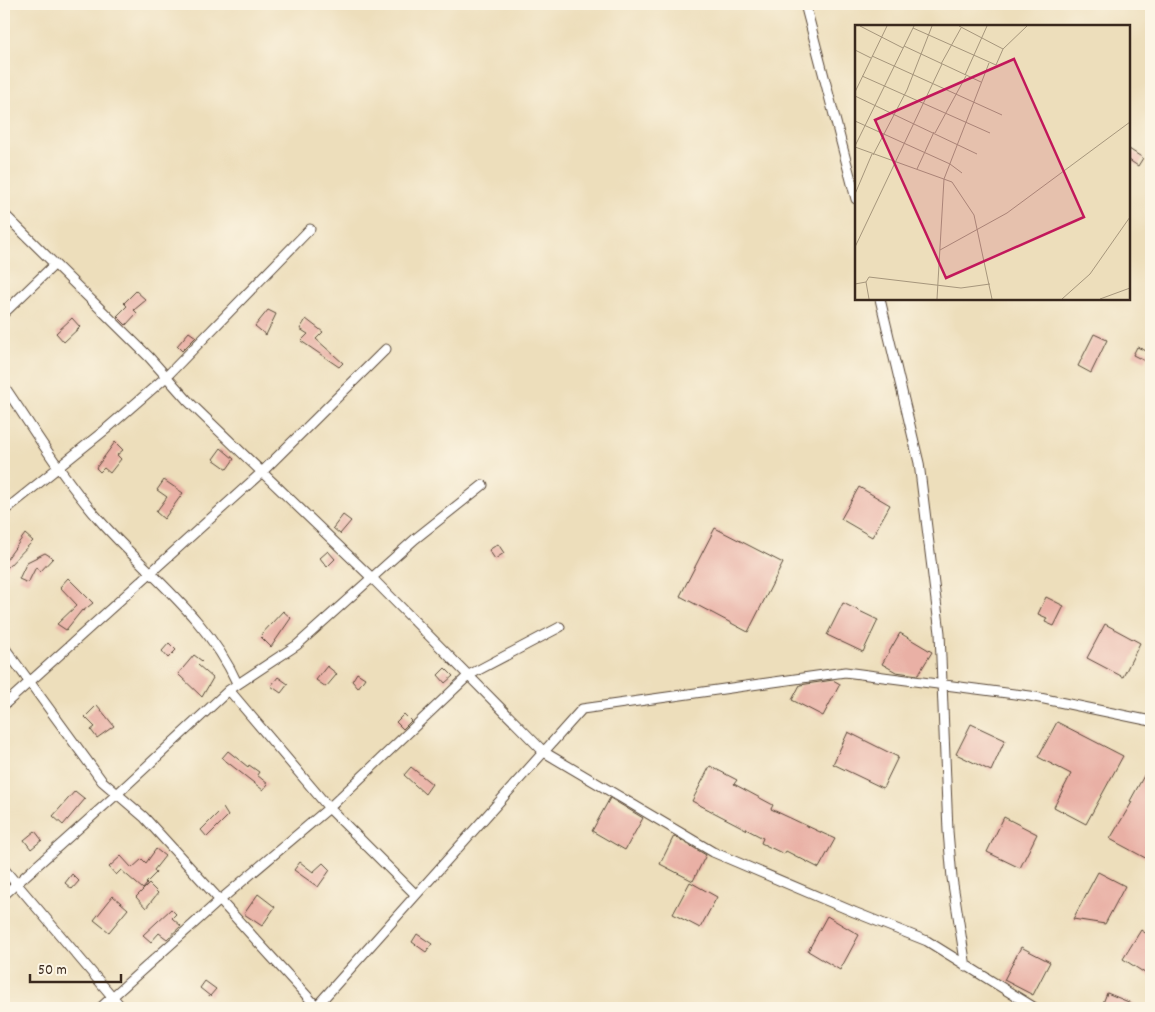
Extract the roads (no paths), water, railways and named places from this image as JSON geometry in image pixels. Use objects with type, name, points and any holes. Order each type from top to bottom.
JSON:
[{"type":"street","points":[[805,4],[855,194]]},
{"type":"street","points":[[4,214],[149,357],[166,377],[261,473],[372,578],[544,752],[713,852],[927,941],[966,967],[1035,1008]]},
{"type":"street","points":[[4,511],[166,377],[310,229]]},
{"type":"street","points":[[4,313],[55,264]]},
{"type":"street","points":[[880,300],[919,463],[940,633],[948,831],[952,878],[966,967]]},
{"type":"street","points":[[4,705],[261,473],[386,349]]},
{"type":"street","points":[[4,386],[58,468],[103,524],[186,610],[218,648],[237,683]]},
{"type":"street","points":[[4,895],[237,683],[265,668],[297,645],[427,529],[483,485]]},
{"type":"street","points":[[100,1008],[219,901],[329,808],[469,675],[560,627]]},
{"type":"street","points":[[4,647],[102,780],[116,795],[144,817],[316,1008],[582,709],[845,672],[941,686],[1030,696],[1151,721]]},
{"type":"street","points":[[229,690],[329,808],[416,895]]},
{"type":"street","points":[[4,869],[114,996],[122,1008]]}]
